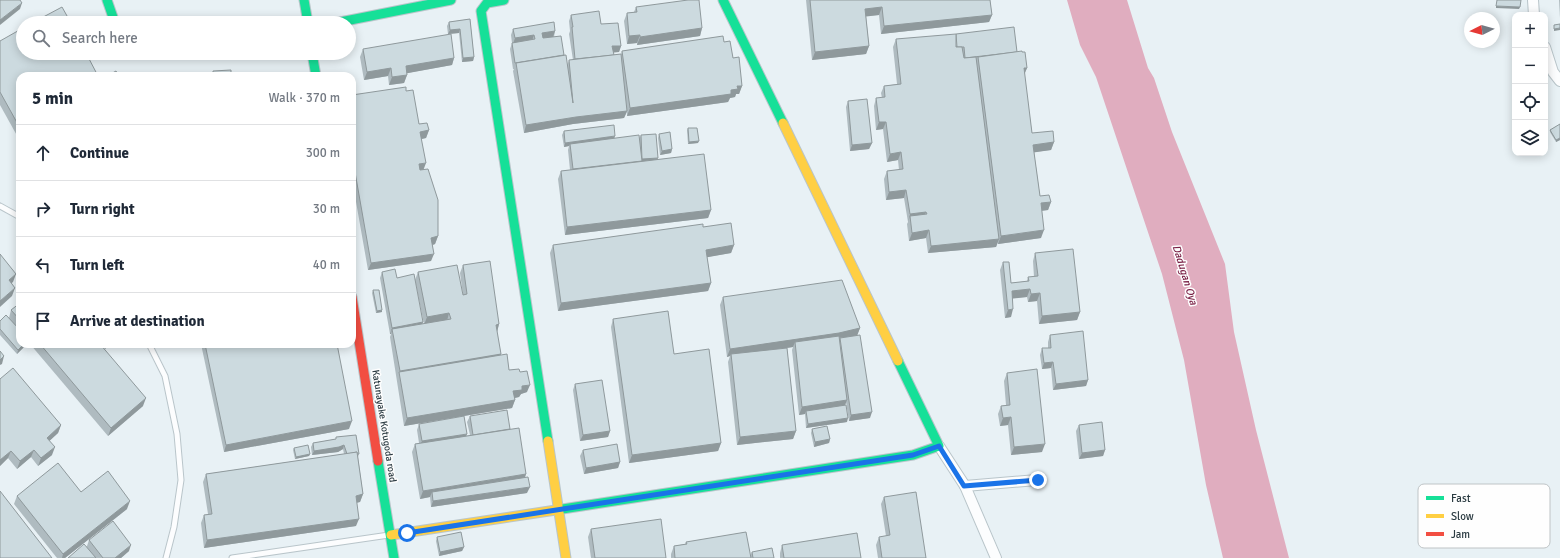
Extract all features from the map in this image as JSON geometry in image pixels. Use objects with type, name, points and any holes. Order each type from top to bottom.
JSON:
[{"type":"street","points":[[107,0],[113,16]]},
{"type":"street","points":[[304,0],[307,16]]},
{"type":"street","points":[[356,19],[451,0]]},
{"type":"street","points":[[504,0],[487,3],[481,11],[566,558]]},
{"type":"street","points":[[723,0],[939,446],[964,486],[996,558]]},
{"type":"street","points":[[1532,0],[1534,12]]},
{"type":"street","points":[[1545,48],[1553,72],[1560,82]]},
{"type":"street","points":[[313,60],[315,72]]},
{"type":"street","name":"Katunayake Kotugoda road","points":[[356,323],[394,558]]},
{"type":"street","points":[[390,535],[913,455],[939,446]]},
{"type":"street","points":[[964,486],[1038,480]]},
{"type":"lane","points":[[0,206],[16,215]]},
{"type":"lane","points":[[151,348],[165,376],[178,434],[180,480],[174,527],[166,558]]},
{"type":"lane","points":[[232,558],[390,535]]},
{"type":"water","name":"Dadugan Oya","points":[[1067,0],[1127,0],[1148,68],[1154,78],[1172,132],[1225,264],[1234,332],[1256,430],[1289,558],[1223,558],[1206,485],[1184,360],[1162,274],[1096,77],[1080,45]]},
{"type":"building","points":[[0,0],[20,0],[22,3],[0,20]]},
{"type":"building","points":[[688,0],[699,0],[702,28],[640,37],[640,35],[629,36],[627,13],[637,12],[636,7]]},
{"type":"building","points":[[810,0],[990,0],[992,15],[884,26],[882,7],[865,9],[869,46],[815,52]]},
{"type":"building","points":[[1497,0],[1521,0],[1520,7],[1496,6]]},
{"type":"building","points":[[62,7],[67,16],[45,16]]},
{"type":"building","points":[[599,11],[601,24],[618,23],[621,46],[612,46],[614,55],[575,59],[571,15]]},
{"type":"building","points":[[470,19],[474,57],[463,58],[460,29],[450,30],[449,22]]},
{"type":"building","points":[[554,22],[555,31],[542,33],[543,38],[561,36],[564,55],[515,63],[512,43],[535,39],[534,35],[515,38],[513,29]]},
{"type":"building","points":[[1560,24],[1560,28],[1554,29],[1554,25]]},
{"type":"building","points":[[1014,27],[1017,52],[965,58],[964,47],[957,47],[956,34]]},
{"type":"building","points":[[16,32],[16,60],[90,60],[96,72],[16,72],[16,121],[0,92],[0,41]]},
{"type":"building","points":[[451,34],[454,58],[406,66],[407,75],[392,77],[391,68],[367,72],[363,49]]},
{"type":"building","points":[[956,34],[956,47],[962,47],[964,58],[976,57],[999,239],[931,246],[929,230],[912,233],[910,216],[927,214],[926,212],[910,214],[906,190],[889,192],[887,171],[903,169],[901,152],[890,154],[886,122],[879,122],[876,98],[885,97],[884,86],[901,84],[896,39]]},
{"type":"building","points":[[723,36],[724,42],[730,41],[733,58],[739,57],[742,86],[737,86],[738,89],[731,90],[731,94],[630,108],[622,51]]},
{"type":"building","points":[[1022,51],[1025,52],[1027,68],[1024,68],[1032,133],[1053,131],[1054,142],[1033,145],[1040,196],[1049,195],[1051,202],[1041,203],[1044,230],[1001,236],[978,57]]},
{"type":"building","points":[[621,54],[627,111],[526,125],[516,63],[566,55],[573,103],[569,60]]},
{"type":"building","points":[[231,70],[231,72],[213,72]]},
{"type":"building","points":[[406,87],[406,91],[413,90],[419,124],[427,123],[429,130],[420,132],[426,163],[419,164],[420,170],[428,169],[438,200],[438,236],[431,238],[434,254],[371,263],[356,178],[356,94]]},
{"type":"building","points":[[867,99],[872,143],[852,145],[848,101]]},
{"type":"building","points":[[1560,124],[1560,138],[1556,140],[1550,130]]},
{"type":"building","points":[[614,125],[615,136],[565,143],[564,131]]},
{"type":"building","points":[[688,128],[697,128],[699,141],[689,142]]},
{"type":"building","points":[[670,132],[672,149],[662,151],[659,134]]},
{"type":"building","points":[[656,134],[658,158],[642,159],[641,135]]},
{"type":"building","points":[[639,135],[642,161],[573,169],[570,144]]},
{"type":"building","points":[[704,154],[711,210],[567,227],[561,171]]},
{"type":"building","points":[[731,223],[734,245],[706,250],[711,283],[561,303],[553,245],[703,224],[703,227]]},
{"type":"building","points":[[1073,249],[1080,312],[1042,316],[1040,293],[1031,294],[1030,289],[1012,291],[1013,309],[1008,310],[1003,262],[1009,262],[1011,283],[1029,281],[1028,277],[1038,276],[1035,253]]},
{"type":"building","points":[[0,254],[16,274],[9,280],[15,288],[0,301]]},
{"type":"building","points":[[490,261],[499,324],[496,325],[501,354],[400,371],[392,329],[451,319],[449,313],[427,317],[418,272],[457,265],[463,295],[467,294],[463,265]]},
{"type":"building","points":[[395,269],[397,278],[414,274],[423,322],[392,328],[382,272]]},
{"type":"building","points":[[842,280],[860,328],[839,333],[730,349],[723,297]]},
{"type":"building","points":[[373,290],[379,290],[382,310],[377,311]]},
{"type":"building","points":[[16,306],[16,316],[11,310]]},
{"type":"building","points":[[668,311],[674,354],[709,349],[721,443],[632,455],[613,319]]},
{"type":"building","points":[[6,315],[16,326],[16,348],[0,329],[0,321]]},
{"type":"building","points":[[1083,331],[1088,380],[1056,384],[1053,362],[1044,363],[1042,348],[1051,348],[1050,335]]},
{"type":"building","points":[[860,335],[872,412],[851,415],[840,338]]},
{"type":"building","points":[[839,336],[847,400],[802,407],[795,342]]},
{"type":"building","points":[[43,348],[103,348],[146,398],[111,428]]},
{"type":"building","points":[[206,348],[338,348],[352,421],[226,445]]},
{"type":"building","points":[[787,348],[796,431],[740,437],[731,354]]},
{"type":"building","points":[[0,351],[4,356],[0,360]]},
{"type":"building","points":[[507,354],[509,370],[519,369],[520,372],[527,371],[530,385],[522,386],[522,390],[513,391],[515,400],[407,418],[399,372]]},
{"type":"building","points":[[13,368],[61,425],[47,438],[55,447],[41,458],[34,450],[20,461],[11,451],[0,460],[0,379]]},
{"type":"building","points":[[1037,369],[1045,444],[1014,447],[1011,417],[1003,418],[1001,406],[1010,405],[1007,373]]},
{"type":"building","points":[[602,380],[610,431],[583,435],[575,384]]},
{"type":"building","points":[[846,405],[848,418],[808,424],[806,411]]},
{"type":"building","points":[[507,410],[510,429],[473,435],[470,416]]},
{"type":"building","points":[[464,416],[467,434],[422,441],[419,424]]},
{"type":"building","points":[[1102,422],[1105,450],[1082,453],[1079,425]]},
{"type":"building","points":[[827,426],[830,439],[815,442],[812,429]]},
{"type":"building","points":[[519,428],[526,474],[423,491],[415,444]]},
{"type":"building","points":[[356,435],[359,454],[357,454],[357,452],[347,454],[344,445],[314,451],[313,443],[336,439],[336,437]]},
{"type":"building","points":[[617,444],[620,462],[586,468],[583,450]]},
{"type":"building","points":[[308,445],[310,454],[296,457],[294,448]]},
{"type":"building","points":[[357,452],[363,494],[356,496],[359,519],[207,540],[204,515],[212,514],[206,474]]},
{"type":"building","points":[[58,463],[81,492],[108,471],[130,501],[63,554],[17,496]]},
{"type":"building","points":[[528,477],[530,487],[433,501],[432,492]]},
{"type":"building","points":[[0,491],[52,558],[0,558]]},
{"type":"building","points":[[916,492],[926,558],[882,558],[879,537],[890,535],[884,497]]},
{"type":"building","points":[[661,519],[666,558],[595,558],[591,529]]},
{"type":"building","points":[[113,521],[131,545],[115,558],[103,558],[89,540]]},
{"type":"building","points":[[461,532],[464,547],[440,552],[437,537]]},
{"type":"building","points":[[746,532],[751,558],[675,558],[674,546],[687,544],[686,542]]},
{"type":"building","points":[[857,533],[861,558],[784,558],[782,545]]},
{"type":"building","points":[[84,544],[96,558],[68,558]]},
{"type":"building","points":[[772,548],[774,558],[753,558],[752,552]]},
{"type":"traffic: fast","points":[[107,0],[113,16]]},
{"type":"traffic: fast","points":[[304,0],[307,16]]},
{"type":"traffic: fast","points":[[356,19],[451,0]]},
{"type":"traffic: fast","points":[[504,0],[487,3],[481,11],[548,441]]},
{"type":"traffic: fast","points":[[723,0],[783,123]]},
{"type":"traffic: fast","points":[[313,60],[315,72]]},
{"type":"traffic: fast","points":[[556,510],[913,455],[939,446],[898,361]]},
{"type":"traffic: fast","points":[[378,461],[394,558]]},
{"type":"traffic: slow","points":[[783,123],[898,361]]},
{"type":"traffic: slow","points":[[548,441],[566,558]]},
{"type":"traffic: slow","points":[[391,535],[556,510]]},
{"type":"traffic: jam","points":[[356,322],[378,461]]},
{"type":"route","points":[[407,533],[913,455],[939,446],[964,486],[1038,480]]}]
